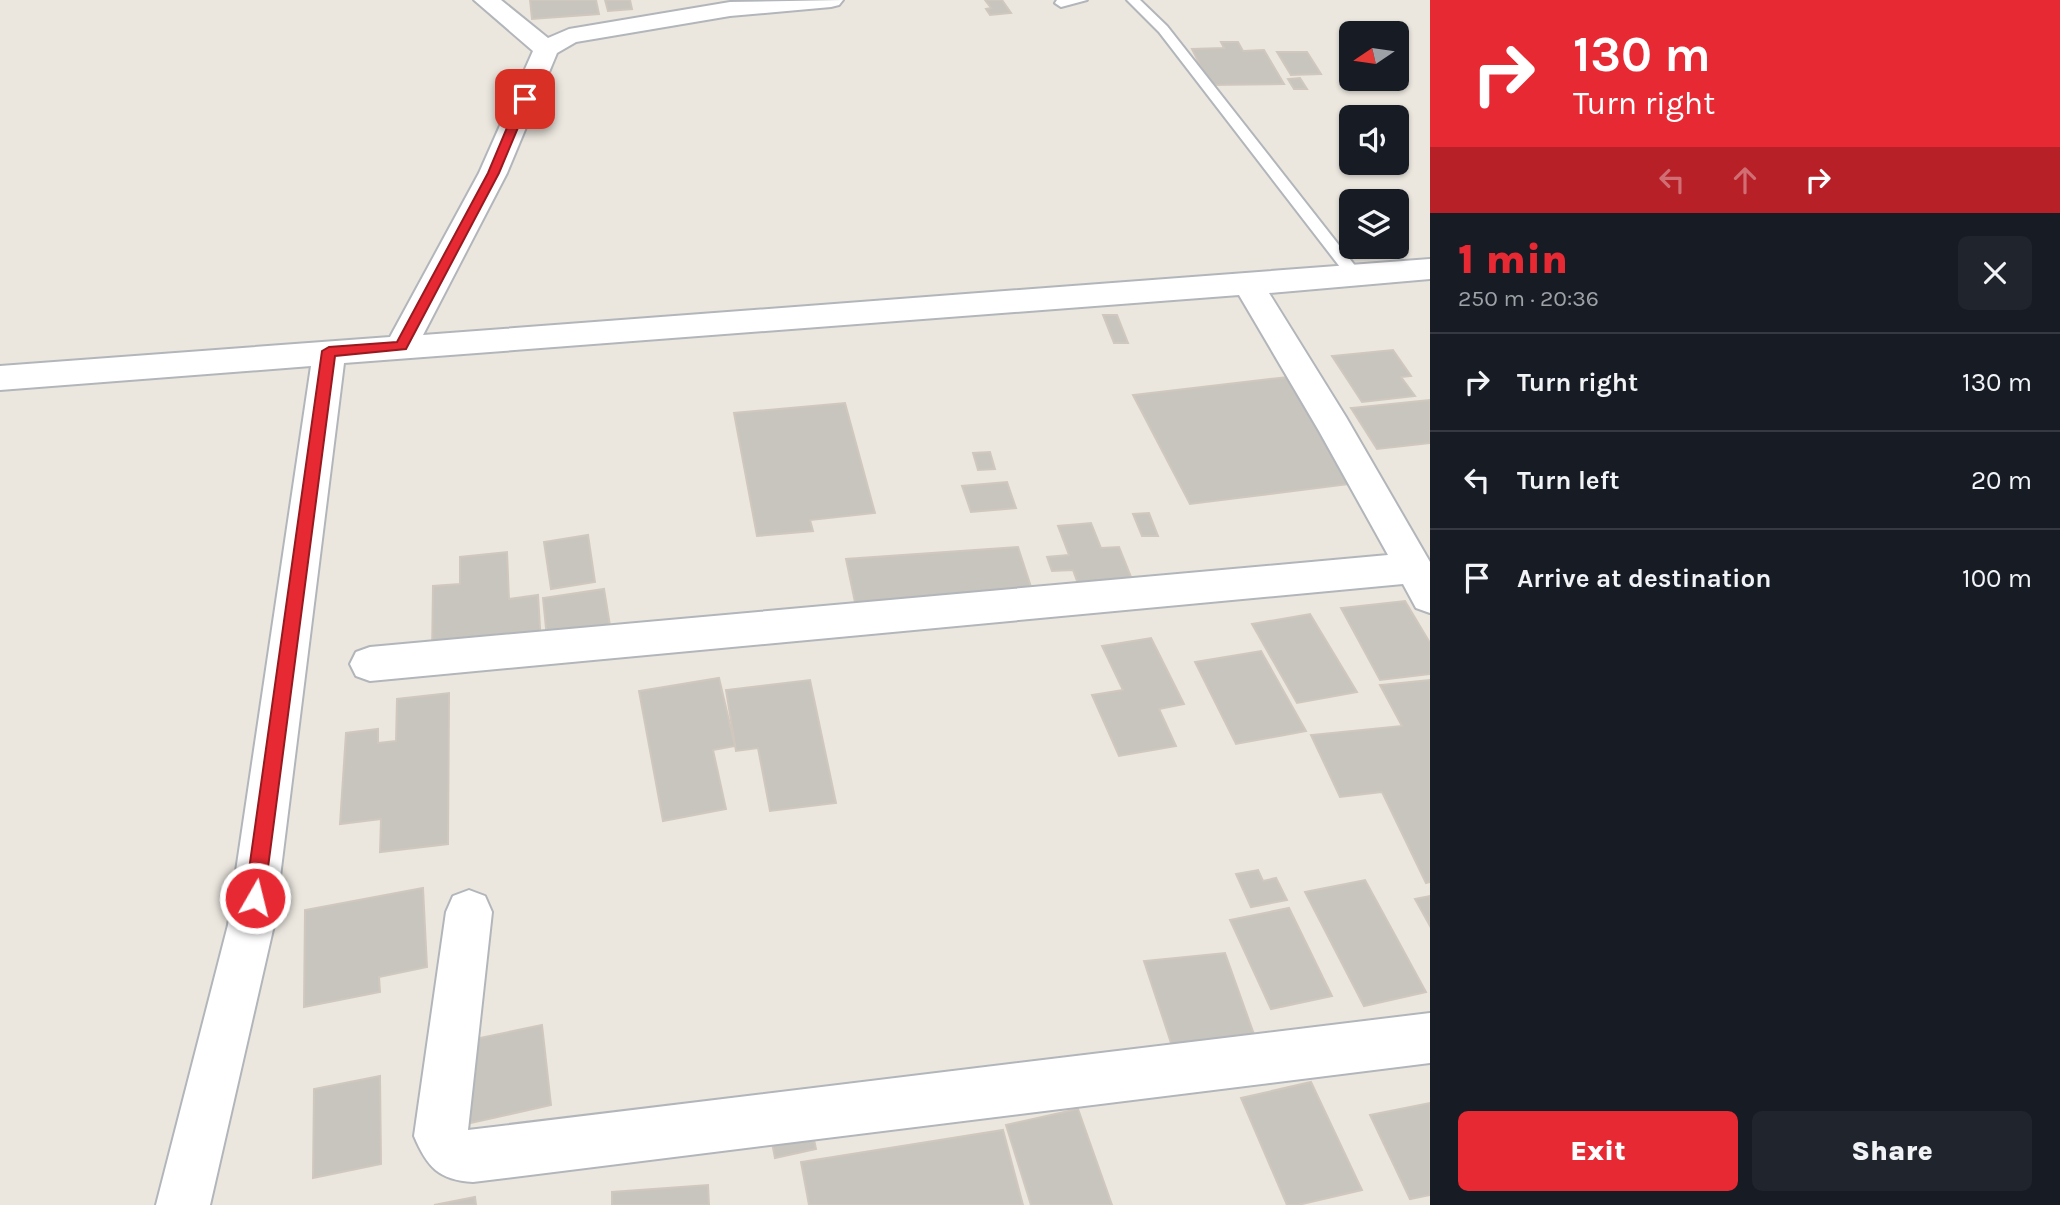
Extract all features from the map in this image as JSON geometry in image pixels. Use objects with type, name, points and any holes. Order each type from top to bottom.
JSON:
[{"type":"street","points":[[485,0],[546,49]]},
{"type":"street","points":[[401,346],[494,173],[546,49],[569,36],[728,4],[831,0]]},
{"type":"street","points":[[0,378],[329,351],[1249,286],[1430,270]]},
{"type":"street","points":[[370,664],[1418,561],[1249,286]]},
{"type":"street","points":[[183,1205],[251,925],[329,351]]},
{"type":"street","points":[[469,912],[440,1136],[456,1155],[473,1156],[1430,1038]]},
{"type":"lane","points":[[1061,3],[1081,0]]},
{"type":"lane","points":[[1133,0],[1163,29],[1356,276]]},
{"type":"building","points":[[530,0],[596,0],[599,14],[532,19]]},
{"type":"building","points":[[605,0],[630,0],[632,9],[608,11]]},
{"type":"building","points":[[985,0],[1002,0],[1011,13],[990,15],[986,9],[991,8]]},
{"type":"building","points":[[1221,42],[1238,42],[1243,51],[1264,50],[1284,84],[1210,85],[1192,49],[1224,48]]},
{"type":"building","points":[[1277,52],[1307,52],[1321,74],[1291,75]]},
{"type":"building","points":[[1300,78],[1307,89],[1294,89],[1288,79]]},
{"type":"building","points":[[1103,315],[1117,315],[1128,343],[1114,343]]},
{"type":"building","points":[[1393,350],[1411,376],[1401,377],[1415,396],[1362,402],[1332,356]]},
{"type":"building","points":[[1288,377],[1357,483],[1190,504],[1133,395]]},
{"type":"building","points":[[1430,400],[1430,443],[1377,449],[1351,408]]},
{"type":"building","points":[[845,403],[875,513],[810,520],[813,531],[757,536],[734,413]]},
{"type":"building","points":[[990,452],[995,469],[978,470],[973,453]]},
{"type":"building","points":[[1007,482],[1016,508],[971,512],[962,486]]},
{"type":"building","points":[[1149,513],[1158,536],[1142,536],[1133,514]]},
{"type":"building","points":[[1091,523],[1101,548],[1119,547],[1135,587],[1081,592],[1073,570],[1052,571],[1047,557],[1069,555],[1058,526]]},
{"type":"building","points":[[588,535],[595,582],[551,589],[544,542]]},
{"type":"building","points":[[1018,547],[1035,599],[857,612],[846,559]]},
{"type":"building","points":[[507,552],[509,599],[538,595],[541,644],[432,656],[433,586],[460,584],[460,557]]},
{"type":"building","points":[[604,589],[612,638],[548,648],[543,598]]},
{"type":"building","points":[[1405,601],[1430,643],[1430,674],[1380,680],[1341,608]]},
{"type":"building","points":[[1310,614],[1357,692],[1297,703],[1252,624]]},
{"type":"building","points":[[1151,638],[1184,704],[1159,709],[1176,746],[1119,756],[1092,695],[1123,690],[1102,646]]},
{"type":"building","points":[[1261,651],[1306,731],[1236,744],[1195,662]]},
{"type":"building","points":[[719,678],[735,746],[713,750],[726,809],[663,821],[639,691]]},
{"type":"building","points":[[810,680],[836,803],[770,811],[758,748],[736,751],[726,690]]},
{"type":"building","points":[[1430,680],[1430,882],[1426,883],[1382,792],[1340,797],[1311,735],[1402,726],[1380,685]]},
{"type":"building","points":[[449,693],[448,844],[380,852],[381,819],[340,824],[346,733],[378,729],[378,743],[396,741],[397,699]]},
{"type":"building","points":[[1258,870],[1263,881],[1276,878],[1287,900],[1251,907],[1236,874]]},
{"type":"building","points":[[1365,880],[1426,992],[1364,1006],[1305,892]]},
{"type":"building","points":[[423,888],[427,967],[379,977],[380,992],[304,1007],[305,910]]},
{"type":"building","points":[[1430,896],[1430,926],[1415,899]]},
{"type":"building","points":[[1289,908],[1332,996],[1271,1009],[1230,920]]},
{"type":"building","points":[[1225,953],[1256,1040],[1173,1049],[1144,961]]},
{"type":"building","points":[[542,1025],[551,1105],[457,1126],[451,1044]]},
{"type":"building","points":[[380,1076],[381,1164],[313,1178],[314,1089]]},
{"type":"building","points":[[1311,1082],[1362,1190],[1298,1205],[1287,1205],[1241,1098]]},
{"type":"building","points":[[804,1093],[816,1149],[775,1158],[764,1101]]},
{"type":"building","points":[[1430,1103],[1430,1195],[1410,1199],[1370,1115]]},
{"type":"building","points":[[1078,1109],[1112,1205],[1031,1205],[1006,1125]]},
{"type":"building","points":[[1003,1130],[1023,1205],[809,1205],[801,1162]]},
{"type":"building","points":[[708,1185],[709,1205],[612,1205],[612,1192]]},
{"type":"building","points":[[475,1197],[476,1205],[434,1205]]},
{"type":"route","points":[[255,898],[329,351],[401,346],[494,173],[525,99]]}]
